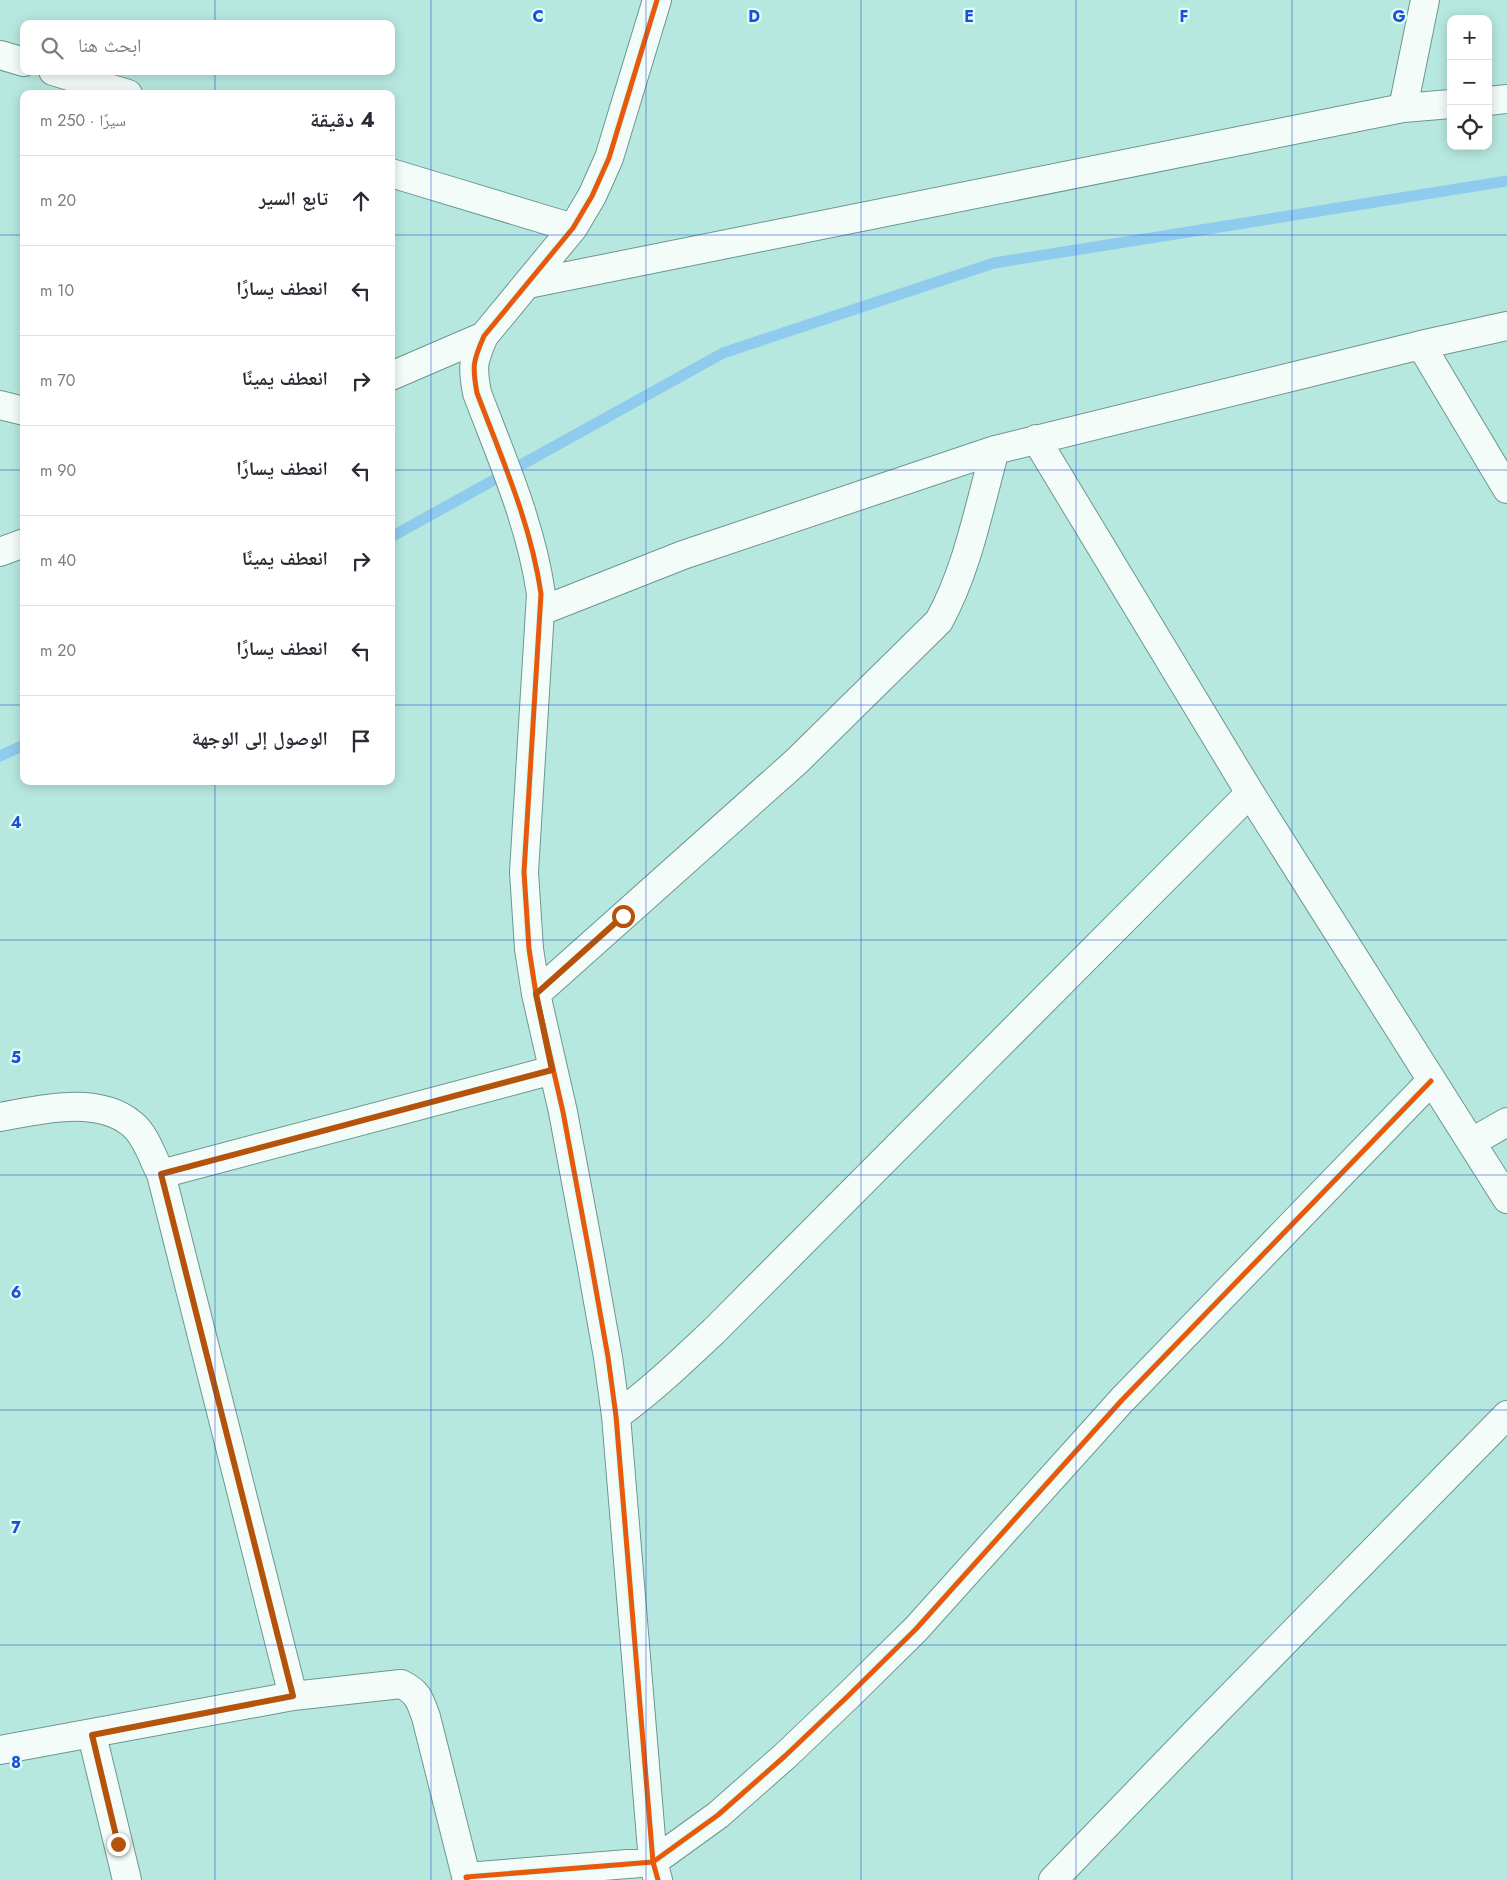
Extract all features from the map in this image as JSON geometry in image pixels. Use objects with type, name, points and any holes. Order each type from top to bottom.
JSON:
[{"type":"street","points":[[656,0],[609,158],[592,196],[573,228],[484,336],[475,356],[473,370],[477,393],[527,526],[538,574],[541,610],[524,872],[529,949],[536,994],[563,1112],[608,1357],[616,1416],[656,1871]]},
{"type":"street","points":[[1403,108],[1425,0]]},
{"type":"street","points":[[0,55],[20,61]]},
{"type":"street","points":[[66,75],[115,90]]},
{"type":"street","points":[[1492,101],[1507,100]]},
{"type":"street","points":[[528,284],[1403,108],[1447,104]]},
{"type":"street","points":[[395,174],[573,228]]},
{"type":"street","points":[[541,610],[684,555],[995,450],[1422,345],[1507,326]]},
{"type":"street","points":[[395,374],[484,336]]},
{"type":"street","points":[[1422,345],[1507,489]]},
{"type":"street","points":[[0,405],[20,410]]},
{"type":"street","points":[[1036,439],[1250,793],[1507,1199]]},
{"type":"street","points":[[536,994],[797,761],[939,621],[961,572],[995,450]]},
{"type":"street","points":[[0,552],[20,544]]},
{"type":"street","points":[[616,1416],[666,1377],[714,1332],[1250,793]]},
{"type":"street","points":[[161,1174],[552,1070]]},
{"type":"street","points":[[0,1750],[92,1735],[293,1696],[396,1684],[410,1688],[417,1694],[426,1717],[467,1879],[656,1871],[785,1756],[916,1629],[1122,1400],[1431,1081]]},
{"type":"street","points":[[0,1117],[64,1106],[106,1111],[133,1124],[143,1138],[161,1174],[293,1696]]},
{"type":"street","points":[[1472,1142],[1507,1122]]},
{"type":"street","points":[[1053,1880],[1198,1729],[1507,1415]]},
{"type":"street","points":[[92,1735],[127,1880]]},
{"type":"waterway","points":[[395,535],[723,353],[994,263],[1507,181]]},
{"type":"waterway","points":[[0,756],[20,747]]},
{"type":"cycle path","points":[[657,0],[609,158],[592,196],[573,228],[484,336],[474,364],[474,376],[477,393],[523,517],[541,594],[524,872],[529,949],[536,994],[563,1112],[608,1357],[616,1416],[653,1862],[658,1880]]},
{"type":"cycle path","points":[[467,1880],[466,1877],[653,1862],[718,1815],[785,1756],[916,1629],[1122,1400],[1431,1081]]},
{"type":"route","points":[[118,1844],[92,1735],[293,1696],[161,1174],[552,1070],[536,994],[623,916]]}]
